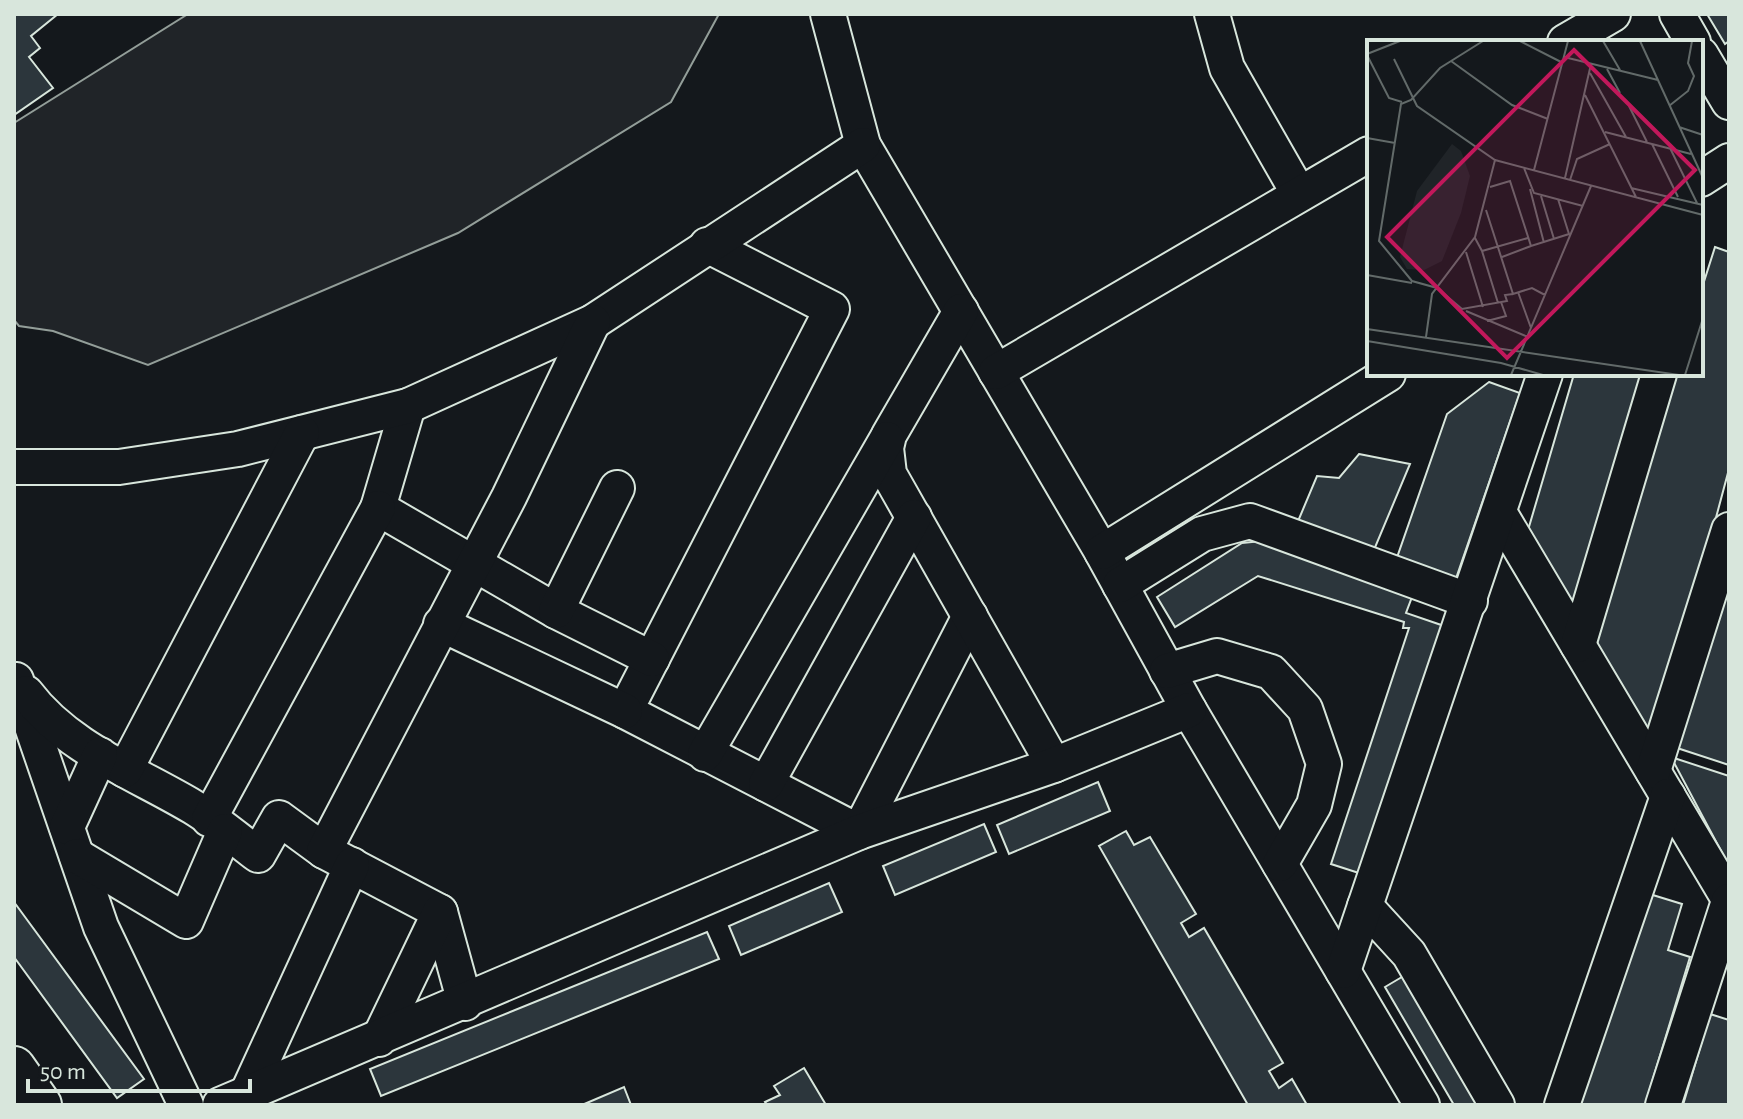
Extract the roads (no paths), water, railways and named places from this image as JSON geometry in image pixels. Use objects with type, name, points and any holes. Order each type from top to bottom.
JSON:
[{"type":"main road","points":[[14,1068],[40,1105]]},
{"type":"street","points":[[828,14],[863,145],[1102,552],[1189,710],[1422,1105]]},
{"type":"street","points":[[1212,14],[1227,68],[1299,194]]},
{"type":"street","points":[[1568,40],[1613,14]]},
{"type":"street","points":[[1677,14],[1692,40]]},
{"type":"street","points":[[14,467],[119,467],[238,449],[408,406],[593,322],[863,145]]},
{"type":"street","points":[[996,372],[1367,155]]},
{"type":"street","points":[[625,711],[832,309],[707,245]]},
{"type":"street","points":[[705,754],[961,311]]},
{"type":"street","points":[[234,1099],[441,624],[593,322]]},
{"type":"street","points":[[1102,552],[1385,376]]},
{"type":"street","points":[[1343,971],[1544,376]]},
{"type":"street","points":[[1578,645],[1658,376]]},
{"type":"street","points":[[72,842],[186,921],[217,825],[378,508],[408,406]]},
{"type":"street","points":[[72,842],[112,762],[302,433]]},
{"type":"street","points":[[889,435],[886,448],[889,474],[1054,765]]},
{"type":"street","points":[[556,611],[617,488]]},
{"type":"street","points":[[378,508],[390,519],[556,611],[652,659]]},
{"type":"street","points":[[1500,514],[1729,900],[1663,1105]]},
{"type":"street","points":[[766,784],[914,517]]},
{"type":"street","points":[[1120,585],[1202,534],[1250,521],[1470,601]]},
{"type":"street","points":[[1562,1105],[1660,784],[1729,530]]},
{"type":"street","points":[[859,832],[970,616]]},
{"type":"street","points":[[441,624],[625,711],[859,832]]},
{"type":"street","points":[[1167,671],[1217,656],[1271,672],[1305,709],[1324,764],[1314,805],[1280,864]]},
{"type":"street","points":[[15,670],[48,719],[112,762],[217,825],[258,855],[279,818],[338,858],[440,912],[465,1003]]},
{"type":"street","points":[[15,670],[101,927],[186,1105]]},
{"type":"street","points":[[234,1099],[465,1003],[859,832],[1054,765],[1189,710]]},
{"type":"street","points":[[1365,906],[1409,954],[1497,1105]]},
{"type":"street","points":[[379,1039],[440,912]]}]
